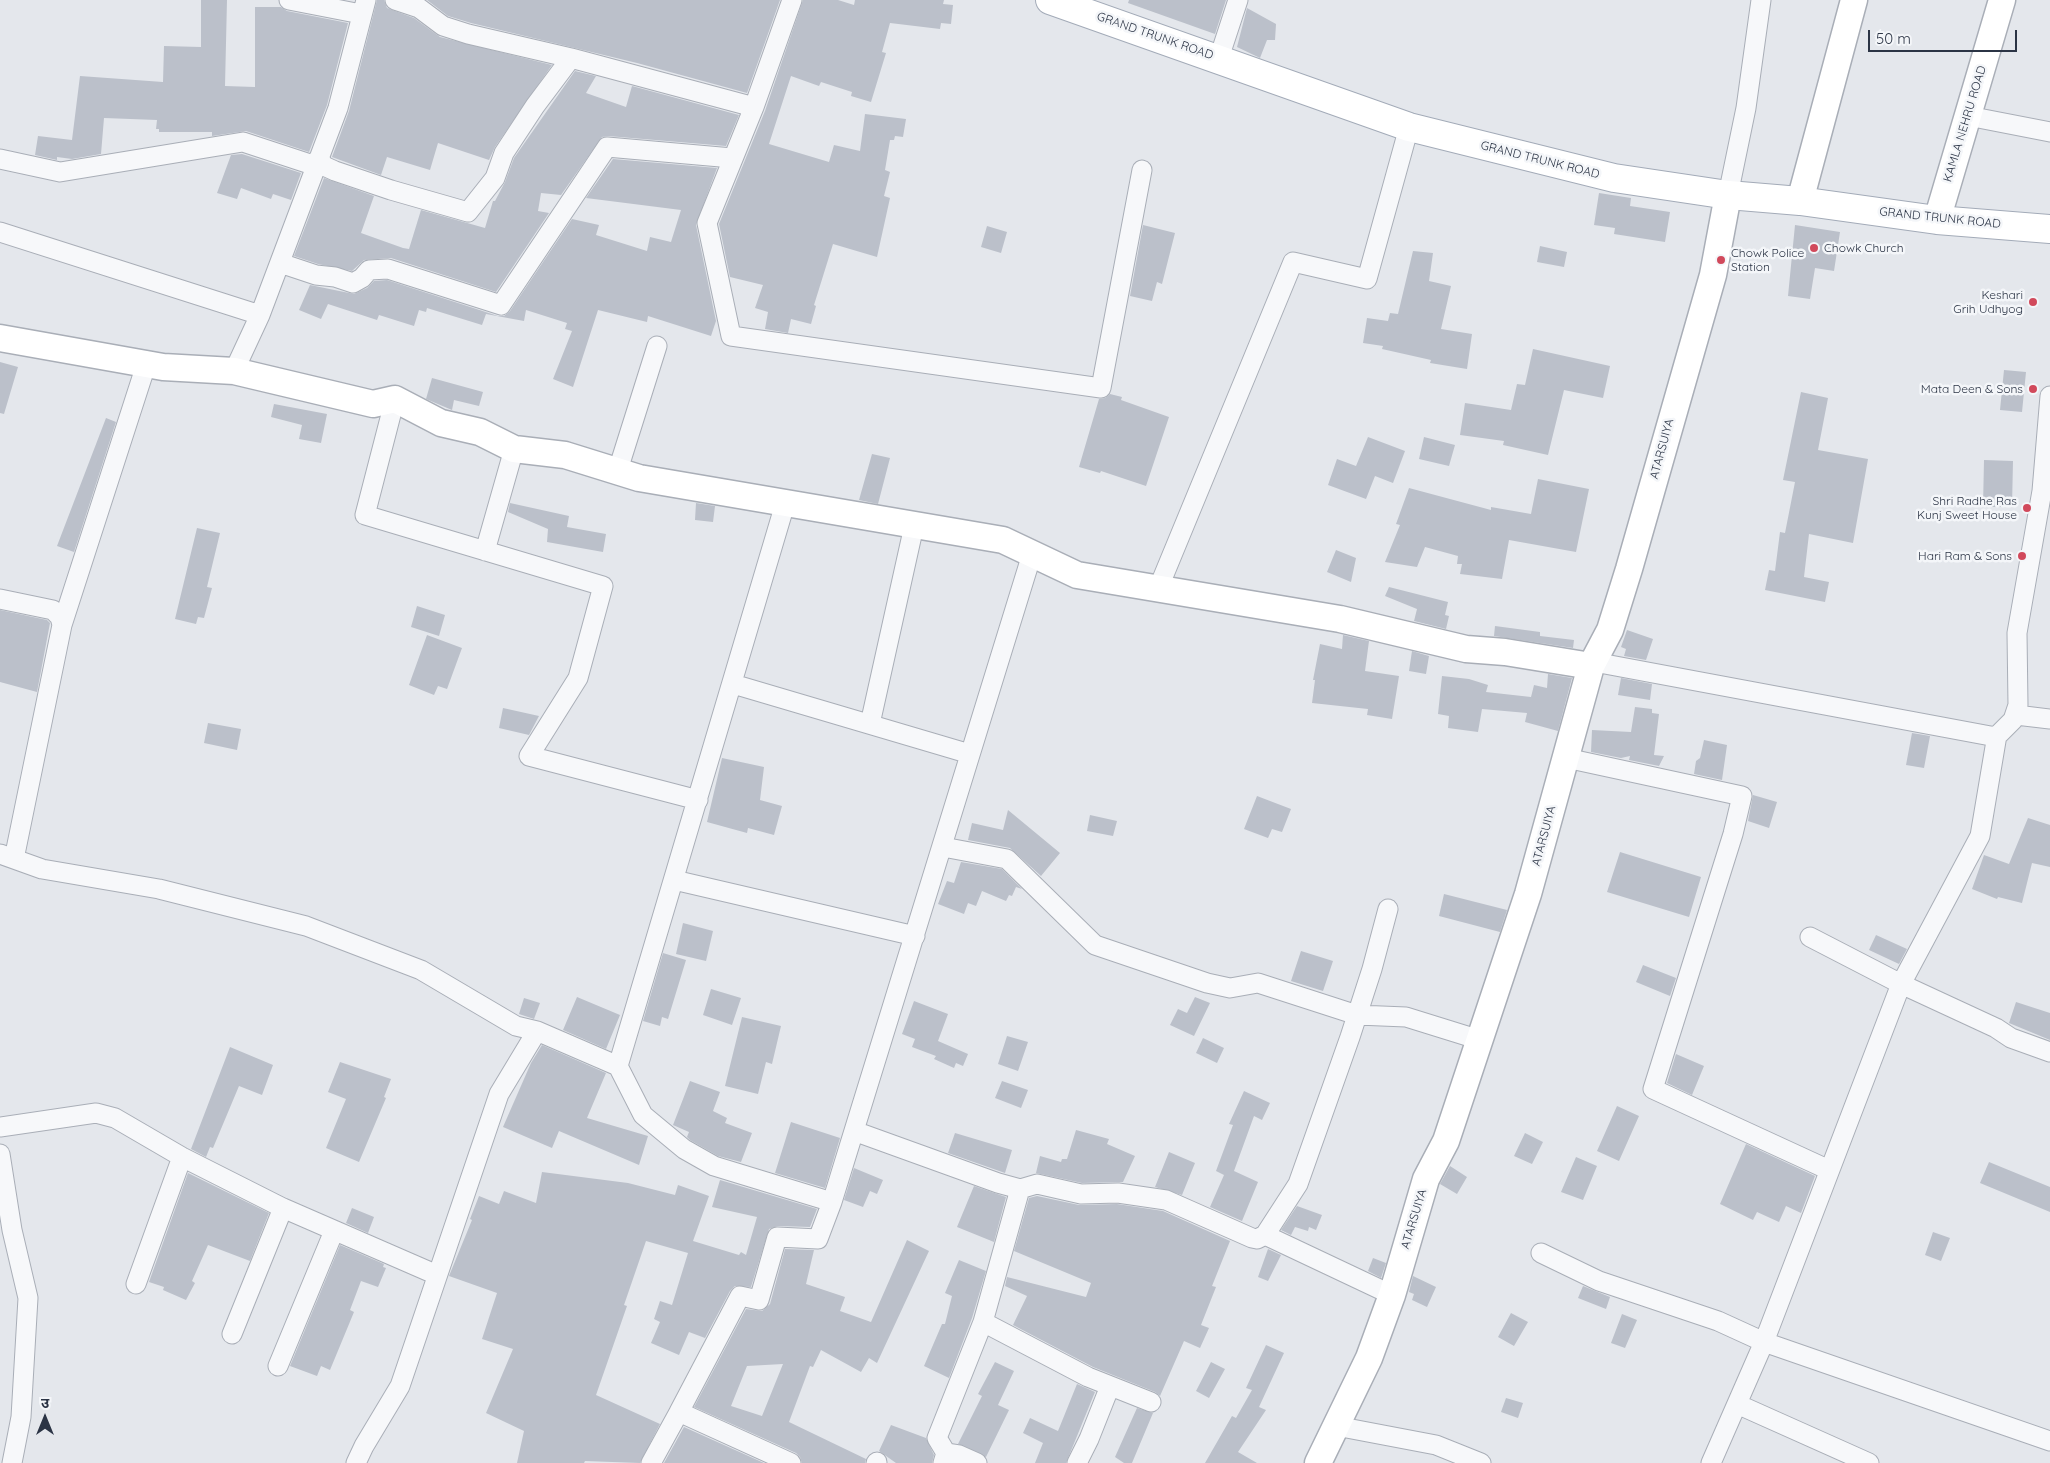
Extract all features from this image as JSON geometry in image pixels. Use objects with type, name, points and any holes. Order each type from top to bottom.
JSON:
[{"type":"main road","name":"GRAND TRUNK ROAD","points":[[1050,0],[1219,58],[1409,127],[1614,178],[1728,195],[1800,201],[1937,220],[2050,229]]},
{"type":"street","points":[[234,371],[260,315],[338,108],[363,7],[289,0]]},
{"type":"street","points":[[396,0],[419,8],[443,26],[468,34],[571,58],[754,107]]},
{"type":"street","points":[[792,0],[754,107],[707,223],[731,336],[1101,388],[1142,170]]},
{"type":"street","points":[[1219,58],[1238,0]]},
{"type":"street","points":[[1728,195],[1746,108],[1761,0]]},
{"type":"street","points":[[1800,201],[1854,0]]},
{"type":"street","name":"KAMLA NEHRU ROAD","points":[[1937,220],[2002,0]]},
{"type":"street","points":[[0,159],[60,172],[243,142],[318,162],[335,171],[392,190],[468,212],[495,178],[504,153],[535,106],[571,58]]},
{"type":"street","points":[[1968,116],[2050,132]]},
{"type":"street","points":[[1158,589],[1293,262],[1367,279],[1409,127]]},
{"type":"street","points":[[280,262],[316,275],[336,277],[353,283],[362,278],[369,270],[388,269],[501,306],[607,147],[732,158]]},
{"type":"street","name":"ATARSUIYA","points":[[1318,1463],[1369,1358],[1392,1294],[1426,1179],[1446,1141],[1528,894],[1592,664],[1610,630],[1629,570],[1713,275],[1728,195]]},
{"type":"street","points":[[0,232],[260,315]]},
{"type":"street","points":[[0,338],[163,368],[234,371],[373,404],[395,399],[441,423],[480,432],[514,449],[565,455],[617,473],[785,504],[1003,540],[1078,575],[1340,619],[1466,649],[1505,652],[1592,664],[1997,736]]},
{"type":"street","points":[[617,473],[657,346]]},
{"type":"street","points":[[146,364],[62,625],[7,856],[42,870],[159,889],[306,926],[420,970],[516,1026],[537,1030],[618,1066],[643,1115],[684,1149],[714,1166],[832,1202]]},
{"type":"street","points":[[1711,1463],[1764,1342],[1901,984],[1980,836],[1997,736],[2017,710],[2017,633],[2046,495],[2050,396]]},
{"type":"street","points":[[395,399],[365,515],[603,586],[578,678],[529,756],[698,800]]},
{"type":"street","points":[[485,551],[514,449]]},
{"type":"street","points":[[618,1066],[785,504]]},
{"type":"street","points":[[870,724],[914,526]]},
{"type":"street","points":[[652,1463],[740,1296],[759,1300],[778,1237],[818,1239],[832,1202],[943,847],[1032,554]]},
{"type":"street","points":[[0,599],[53,610],[60,617],[62,625]]},
{"type":"street","points":[[733,684],[970,754]]},
{"type":"street","points":[[2017,710],[2050,719]]},
{"type":"street","points":[[1566,758],[1742,796],[1734,834],[1653,1089],[1829,1170]]},
{"type":"street","points":[[943,847],[1007,859],[1094,945],[1207,983],[1230,988],[1258,983],[1357,1015],[1406,1017],[1480,1040]]},
{"type":"street","points":[[674,880],[915,936]]},
{"type":"street","points":[[854,1131],[1020,1189],[1037,1184],[1081,1194],[1118,1193],[1151,1196],[1166,1200],[1257,1239],[1265,1235],[1298,1184],[1357,1015],[1388,909]]},
{"type":"street","points":[[1810,938],[1901,984],[1996,1028],[2011,1038],[2050,1052]]},
{"type":"street","points":[[356,1463],[400,1386],[474,1173],[499,1094],[537,1030]]},
{"type":"street","points":[[0,1127],[96,1113],[115,1118],[182,1157],[283,1208],[437,1275]]},
{"type":"street","points":[[0,1154],[4,1198],[28,1298],[21,1417],[12,1463]]},
{"type":"street","points":[[136,1284],[182,1157]]},
{"type":"street","points":[[976,1463],[959,1455],[944,1458],[938,1438],[983,1322],[1020,1189]]},
{"type":"street","points":[[232,1334],[283,1208]]},
{"type":"street","points":[[278,1366],[334,1231]]},
{"type":"street","points":[[1265,1235],[1392,1294]]},
{"type":"street","points":[[1541,1253],[1599,1281],[1718,1321],[1764,1342],[2050,1441]]},
{"type":"street","points":[[983,1322],[1088,1377],[1151,1402]]},
{"type":"street","points":[[1077,1463],[1089,1439],[1110,1386]]},
{"type":"street","points":[[1737,1404],[1869,1463]]},
{"type":"street","points":[[679,1412],[791,1463]]},
{"type":"street","points":[[1336,1426],[1436,1445],[1481,1463]]},
{"type":"building","points":[[201,0],[227,0],[225,86],[255,87],[255,7],[281,7],[287,11],[348,23],[327,105],[309,152],[246,131],[212,136],[212,132],[159,132],[159,129],[156,129],[157,120],[104,118],[101,154],[72,159],[57,157],[57,160],[35,155],[38,136],[72,140],[80,76],[163,82],[164,46],[201,47]]},
{"type":"building","points":[[377,0],[384,0],[387,8],[414,18],[440,37],[552,65],[495,147],[489,160],[438,143],[430,170],[387,157],[381,175],[332,157],[349,111]]},
{"type":"building","points":[[427,0],[780,0],[747,93],[637,63],[471,23],[448,16]]},
{"type":"building","points":[[803,0],[838,0],[854,5],[855,0],[944,0],[943,4],[953,5],[951,24],[941,23],[940,29],[890,23],[882,52],[886,53],[871,102],[851,96],[852,92],[821,82],[819,86],[791,76],[769,144],[829,162],[834,145],[860,151],[865,114],[906,119],[903,137],[895,136],[894,140],[890,140],[885,170],[890,172],[884,196],[890,198],[877,257],[833,244],[814,305],[816,306],[811,324],[791,319],[788,333],[765,329],[768,312],[755,308],[763,285],[730,277],[719,224],[765,111]]},
{"type":"building","points":[[1129,0],[1226,0],[1215,34],[1128,3]]},
{"type":"building","points":[[1247,8],[1276,24],[1275,40],[1267,40],[1260,58],[1237,47]]},
{"type":"building","points":[[575,71],[596,76],[586,93],[626,107],[632,86],[739,115],[726,146],[602,137],[561,195],[541,193],[538,211],[549,213],[496,292],[391,258],[364,260],[352,271],[318,264],[294,256],[324,178],[374,196],[361,233],[403,248],[409,249],[421,210],[485,228],[493,201],[495,201],[505,182],[514,158]]},
{"type":"building","points":[[242,154],[301,173],[291,200],[273,194],[271,199],[241,188],[237,199],[217,193],[231,155]]},
{"type":"building","points":[[613,159],[717,168],[696,225],[716,321],[711,336],[648,316],[647,322],[598,310],[573,387],[553,379],[572,331],[565,329],[567,323],[526,310],[524,321],[486,314],[482,325],[427,308],[426,312],[419,310],[414,326],[379,315],[377,320],[328,304],[321,319],[299,310],[310,285],[354,294],[367,288],[374,281],[387,280],[498,316],[504,316],[510,311],[572,219],[599,225],[596,235],[647,251],[650,237],[671,242],[681,210],[586,198]]},
{"type":"building","points":[[1599,193],[1631,198],[1630,206],[1670,212],[1665,242],[1614,234],[1615,228],[1594,225]]},
{"type":"building","points":[[1143,225],[1175,233],[1162,284],[1157,282],[1152,301],[1130,296]]},
{"type":"building","name":"Chowk Church","points":[[1795,225],[1840,232],[1834,271],[1815,268],[1810,299],[1788,296]]},
{"type":"building","points":[[987,226],[1007,232],[1001,253],[981,247]]},
{"type":"building","points":[[1540,246],[1567,252],[1564,267],[1537,262]]},
{"type":"building","points":[[1413,251],[1433,253],[1429,281],[1451,286],[1441,329],[1472,334],[1467,369],[1430,363],[1431,360],[1382,349],[1383,346],[1363,343],[1367,318],[1388,321],[1390,313],[1398,314]]},
{"type":"building","points":[[1533,349],[1610,366],[1603,398],[1564,390],[1548,455],[1503,445],[1504,441],[1460,435],[1465,403],[1511,410],[1517,384],[1525,385]]},
{"type":"building","points":[[0,362],[18,367],[4,414],[0,413]]},
{"type":"building","points":[[2004,370],[2026,372],[2022,412],[2000,410]]},
{"type":"building","points":[[432,378],[483,392],[479,406],[454,400],[452,410],[426,399]]},
{"type":"building","points":[[1801,392],[1828,398],[1818,450],[1868,459],[1853,543],[1809,534],[1804,577],[1829,582],[1825,602],[1765,590],[1769,570],[1775,571],[1780,532],[1785,533],[1795,482],[1783,480]]},
{"type":"building","points":[[1110,394],[1122,397],[1121,400],[1169,417],[1146,486],[1101,471],[1100,473],[1079,467],[1099,399],[1105,398]]},
{"type":"building","points":[[274,404],[327,414],[321,443],[299,439],[302,425],[271,417]]},
{"type":"building","points":[[106,418],[116,422],[74,552],[57,546]]},
{"type":"building","points":[[1368,437],[1405,451],[1393,483],[1375,476],[1366,499],[1328,485],[1337,459],[1356,466]]},
{"type":"building","points":[[1424,437],[1455,445],[1449,466],[1419,459]]},
{"type":"building","points":[[872,454],[890,458],[878,504],[859,500]]},
{"type":"building","points":[[1984,460],[2013,461],[2012,507],[1983,507]]},
{"type":"building","points":[[1538,479],[1589,489],[1576,552],[1509,540],[1502,579],[1460,574],[1462,564],[1457,564],[1458,556],[1425,547],[1417,567],[1385,562],[1400,525],[1396,524],[1409,488],[1491,510],[1491,507],[1531,514]]},
{"type":"building","points":[[510,503],[569,516],[567,527],[606,534],[603,552],[547,542],[548,529],[508,512]]},
{"type":"building","points":[[696,503],[715,506],[713,522],[695,520]]},
{"type":"building","points":[[197,528],[220,533],[207,587],[212,588],[204,618],[198,617],[196,624],[175,619]]},
{"type":"building","points":[[1336,550],[1356,558],[1351,582],[1327,572]]},
{"type":"building","points":[[1389,587],[1448,602],[1445,615],[1449,616],[1446,629],[1414,621],[1417,609],[1385,596]]},
{"type":"building","points":[[417,606],[445,615],[439,636],[411,627]]},
{"type":"building","points":[[0,610],[47,620],[50,623],[37,692],[0,682]]},
{"type":"building","points":[[1495,626],[1540,632],[1540,636],[1574,640],[1573,648],[1494,636]]},
{"type":"building","points":[[1627,630],[1653,639],[1646,660],[1624,656],[1626,649],[1621,647]]},
{"type":"building","points":[[427,635],[462,648],[447,689],[438,686],[434,695],[409,685]]},
{"type":"building","points":[[1343,635],[1369,641],[1365,671],[1399,676],[1392,719],[1367,715],[1368,709],[1312,703],[1315,680],[1313,680],[1320,644],[1342,649]]},
{"type":"building","points":[[1412,651],[1429,656],[1426,674],[1409,671]]},
{"type":"building","points":[[1548,674],[1572,678],[1558,731],[1525,722],[1527,713],[1482,709],[1478,732],[1448,728],[1449,716],[1438,714],[1442,676],[1469,679],[1488,685],[1486,692],[1531,697],[1534,685],[1547,688]]},
{"type":"building","points":[[1621,678],[1652,684],[1650,700],[1618,695]]},
{"type":"building","points":[[1635,707],[1652,709],[1652,713],[1659,714],[1654,755],[1664,756],[1659,766],[1629,760],[1630,756],[1621,758],[1591,752],[1592,730],[1631,732]]},
{"type":"building","points":[[503,708],[539,716],[529,735],[499,728]]},
{"type":"building","points":[[208,723],[241,729],[237,750],[204,743]]},
{"type":"building","points":[[1912,733],[1930,736],[1924,768],[1906,765]]},
{"type":"building","points":[[1704,740],[1727,745],[1722,780],[1694,774],[1696,761],[1700,758]]},
{"type":"building","points":[[722,758],[764,767],[760,800],[782,806],[774,835],[748,828],[747,833],[707,822]]},
{"type":"building","points":[[1753,795],[1777,802],[1769,828],[1748,821]]},
{"type":"building","points":[[1257,796],[1291,809],[1282,832],[1272,829],[1268,838],[1244,829]]},
{"type":"building","points":[[1008,810],[1060,853],[1041,876],[1010,848],[968,840],[972,823],[1003,830]]},
{"type":"building","points":[[1090,815],[1117,821],[1113,836],[1087,831]]},
{"type":"building","points":[[2028,818],[2050,825],[2050,867],[2032,863],[2022,903],[1998,897],[1997,899],[1972,889],[1984,855],[2009,864]]},
{"type":"building","points":[[1620,852],[1701,877],[1689,917],[1607,892]]},
{"type":"building","points":[[961,862],[1002,869],[1022,889],[1016,887],[1012,896],[1009,895],[1006,901],[982,891],[976,906],[968,903],[964,914],[938,904],[947,881],[954,883]]},
{"type":"building","points":[[1444,894],[1507,910],[1500,932],[1439,916]]},
{"type":"building","points":[[683,923],[713,931],[706,961],[676,954]]},
{"type":"building","points":[[1876,935],[1907,949],[1899,964],[1869,950]]},
{"type":"building","points":[[1301,951],[1333,961],[1323,991],[1291,981]]},
{"type":"building","points":[[663,953],[686,960],[668,1019],[662,1017],[660,1026],[643,1021]]},
{"type":"building","points":[[1643,965],[1676,978],[1670,996],[1636,982]]},
{"type":"building","points":[[711,989],[741,998],[732,1025],[703,1015]]},
{"type":"building","points":[[577,997],[620,1015],[606,1049],[563,1030]]},
{"type":"building","points":[[1195,997],[1210,1003],[1194,1036],[1170,1025],[1178,1009],[1187,1013]]},
{"type":"building","points":[[524,998],[540,1003],[534,1019],[519,1014]]},
{"type":"building","points":[[914,1001],[948,1014],[938,1041],[968,1054],[963,1066],[956,1063],[954,1068],[934,1059],[936,1056],[912,1047],[915,1039],[902,1034]]},
{"type":"building","points":[[2016,1002],[2050,1013],[2050,1040],[2009,1023]]},
{"type":"building","points":[[742,1017],[781,1026],[772,1064],[766,1062],[758,1094],[725,1086]]},
{"type":"building","points":[[1007,1036],[1028,1042],[1018,1071],[998,1064]]},
{"type":"building","points":[[1203,1038],[1224,1048],[1217,1063],[1196,1053]]},
{"type":"building","points":[[542,1045],[606,1073],[587,1118],[648,1136],[639,1165],[559,1131],[552,1148],[503,1127],[531,1063]]},
{"type":"building","points":[[230,1047],[273,1065],[262,1095],[239,1086],[213,1148],[210,1147],[206,1157],[191,1149]]},
{"type":"building","points":[[1676,1054],[1704,1066],[1692,1095],[1667,1083]]},
{"type":"building","points":[[340,1062],[391,1079],[384,1097],[386,1098],[359,1162],[326,1148],[346,1099],[328,1092]]},
{"type":"building","points":[[690,1081],[720,1092],[713,1111],[727,1118],[725,1123],[752,1133],[741,1162],[718,1156],[690,1140],[687,1137],[689,1132],[673,1125]]},
{"type":"building","points":[[1002,1081],[1028,1090],[1021,1108],[995,1098]]},
{"type":"building","points":[[1244,1091],[1270,1103],[1262,1120],[1254,1116],[1234,1171],[1258,1182],[1242,1221],[1210,1207],[1224,1175],[1216,1171],[1233,1125],[1229,1124]]},
{"type":"building","points":[[1617,1106],[1639,1116],[1619,1161],[1597,1151]]},
{"type":"building","points":[[791,1122],[840,1138],[825,1188],[775,1173]]},
{"type":"building","points":[[1076,1130],[1109,1139],[1107,1144],[1135,1156],[1123,1182],[1082,1183],[1036,1173],[1040,1156],[1061,1162],[1062,1159],[1067,1159]]},
{"type":"building","points":[[955,1133],[1012,1150],[1005,1173],[948,1153]]},
{"type":"building","points":[[1525,1133],[1543,1142],[1532,1164],[1514,1156]]},
{"type":"building","points":[[1746,1144],[1815,1176],[1801,1213],[1786,1206],[1779,1222],[1757,1212],[1753,1220],[1720,1204]]},
{"type":"building","points":[[1169,1152],[1195,1163],[1182,1195],[1155,1187]]},
{"type":"building","points":[[1576,1157],[1597,1166],[1583,1200],[1561,1192]]},
{"type":"building","points":[[1989,1162],[2050,1187],[2050,1212],[1980,1183]]},
{"type":"building","points":[[1450,1166],[1467,1177],[1457,1194],[1440,1184]]},
{"type":"building","points":[[854,1168],[883,1180],[877,1194],[870,1191],[863,1207],[844,1200]]},
{"type":"building","points":[[542,1172],[628,1183],[675,1195],[678,1185],[709,1196],[693,1241],[739,1255],[741,1252],[746,1255],[757,1217],[712,1207],[720,1180],[817,1209],[810,1227],[778,1226],[769,1229],[751,1287],[735,1286],[730,1291],[705,1338],[689,1332],[679,1355],[651,1343],[660,1322],[654,1319],[660,1301],[672,1305],[688,1253],[646,1241],[624,1305],[627,1306],[596,1395],[660,1424],[640,1463],[585,1461],[584,1463],[517,1463],[524,1431],[486,1413],[513,1349],[482,1339],[497,1293],[449,1276],[472,1220],[470,1219],[479,1196],[499,1204],[504,1191],[536,1203]]},
{"type":"building","points":[[188,1173],[269,1213],[250,1261],[208,1245],[192,1281],[195,1283],[186,1300],[163,1290],[164,1287],[149,1282]]},
{"type":"building","points":[[974,1186],[1006,1197],[994,1242],[957,1227]]},
{"type":"building","points":[[1037,1196],[1079,1205],[1117,1204],[1163,1211],[1230,1241],[1212,1286],[1216,1287],[1201,1325],[1209,1328],[1200,1348],[1184,1341],[1160,1396],[1155,1392],[1093,1367],[1013,1325],[1027,1296],[1005,1286],[1007,1277],[1086,1297],[1091,1283],[1014,1251],[1029,1198]]},
{"type":"building","points":[[1297,1206],[1322,1215],[1316,1230],[1309,1227],[1308,1231],[1295,1227],[1291,1235],[1281,1230]]},
{"type":"building","points":[[352,1208],[374,1217],[368,1233],[346,1223]]},
{"type":"building","points":[[1933,1232],[1950,1238],[1941,1261],[1925,1255]]},
{"type":"building","points":[[907,1240],[929,1251],[877,1363],[869,1358],[861,1372],[821,1350],[813,1367],[810,1366],[789,1422],[866,1459],[865,1463],[802,1463],[796,1453],[694,1407],[746,1309],[762,1311],[770,1304],[785,1249],[814,1250],[806,1284],[845,1297],[840,1311],[871,1322]],"holes":[[[783,1364],[762,1416],[731,1406],[747,1366]]]},
{"type":"building","points":[[340,1245],[384,1264],[383,1267],[386,1268],[378,1287],[361,1281],[350,1310],[354,1312],[330,1370],[321,1366],[317,1376],[290,1366]]},
{"type":"building","points":[[1268,1249],[1281,1255],[1268,1281],[1258,1277]]},
{"type":"building","points":[[1373,1258],[1386,1263],[1381,1278],[1368,1271]]},
{"type":"building","points":[[959,1260],[986,1271],[972,1318],[949,1378],[924,1366],[942,1324],[945,1324],[952,1296],[945,1293]]},
{"type":"building","points":[[1413,1276],[1436,1287],[1427,1307],[1412,1300],[1414,1294],[1409,1292]]},
{"type":"building","points":[[1583,1286],[1610,1297],[1606,1309],[1578,1298]]},
{"type":"building","points":[[1511,1313],[1528,1322],[1514,1346],[1498,1337]]},
{"type":"building","points":[[1622,1314],[1637,1320],[1625,1348],[1611,1343]]},
{"type":"building","points":[[1266,1345],[1284,1353],[1259,1407],[1266,1410],[1238,1452],[1257,1463],[1205,1463],[1232,1416],[1236,1418],[1252,1390],[1246,1388]]},
{"type":"building","points":[[995,1362],[1014,1371],[998,1405],[1009,1410],[986,1457],[958,1444],[982,1396],[978,1394]]},
{"type":"building","points":[[1211,1362],[1225,1369],[1209,1398],[1196,1391]]},
{"type":"building","points":[[1077,1384],[1095,1392],[1066,1463],[1035,1463],[1043,1443],[1023,1433],[1030,1418],[1058,1431]]},
{"type":"building","points":[[1506,1398],[1523,1403],[1518,1418],[1501,1412]]},
{"type":"building","points":[[1137,1408],[1153,1413],[1132,1463],[1124,1463],[1115,1457]]},
{"type":"building","points":[[891,1425],[926,1438],[934,1455],[932,1463],[896,1463],[879,1451]]},
{"type":"building","points":[[684,1427],[764,1463],[664,1463]]},
{"type":"place","name":"Chowk Church","points":[[1814,248]]},
{"type":"place","name":"Chowk Police Station","points":[[1721,260]]},
{"type":"place","name":"Keshari Grih Udhyog","points":[[2033,302]]},
{"type":"place","name":"Mata Deen & Sons","points":[[2033,389]]},
{"type":"place","name":"Shri Radhe Ras Kunj Sweet House","points":[[2027,508]]},
{"type":"place","name":"Hari Ram & Sons","points":[[2022,556]]}]
